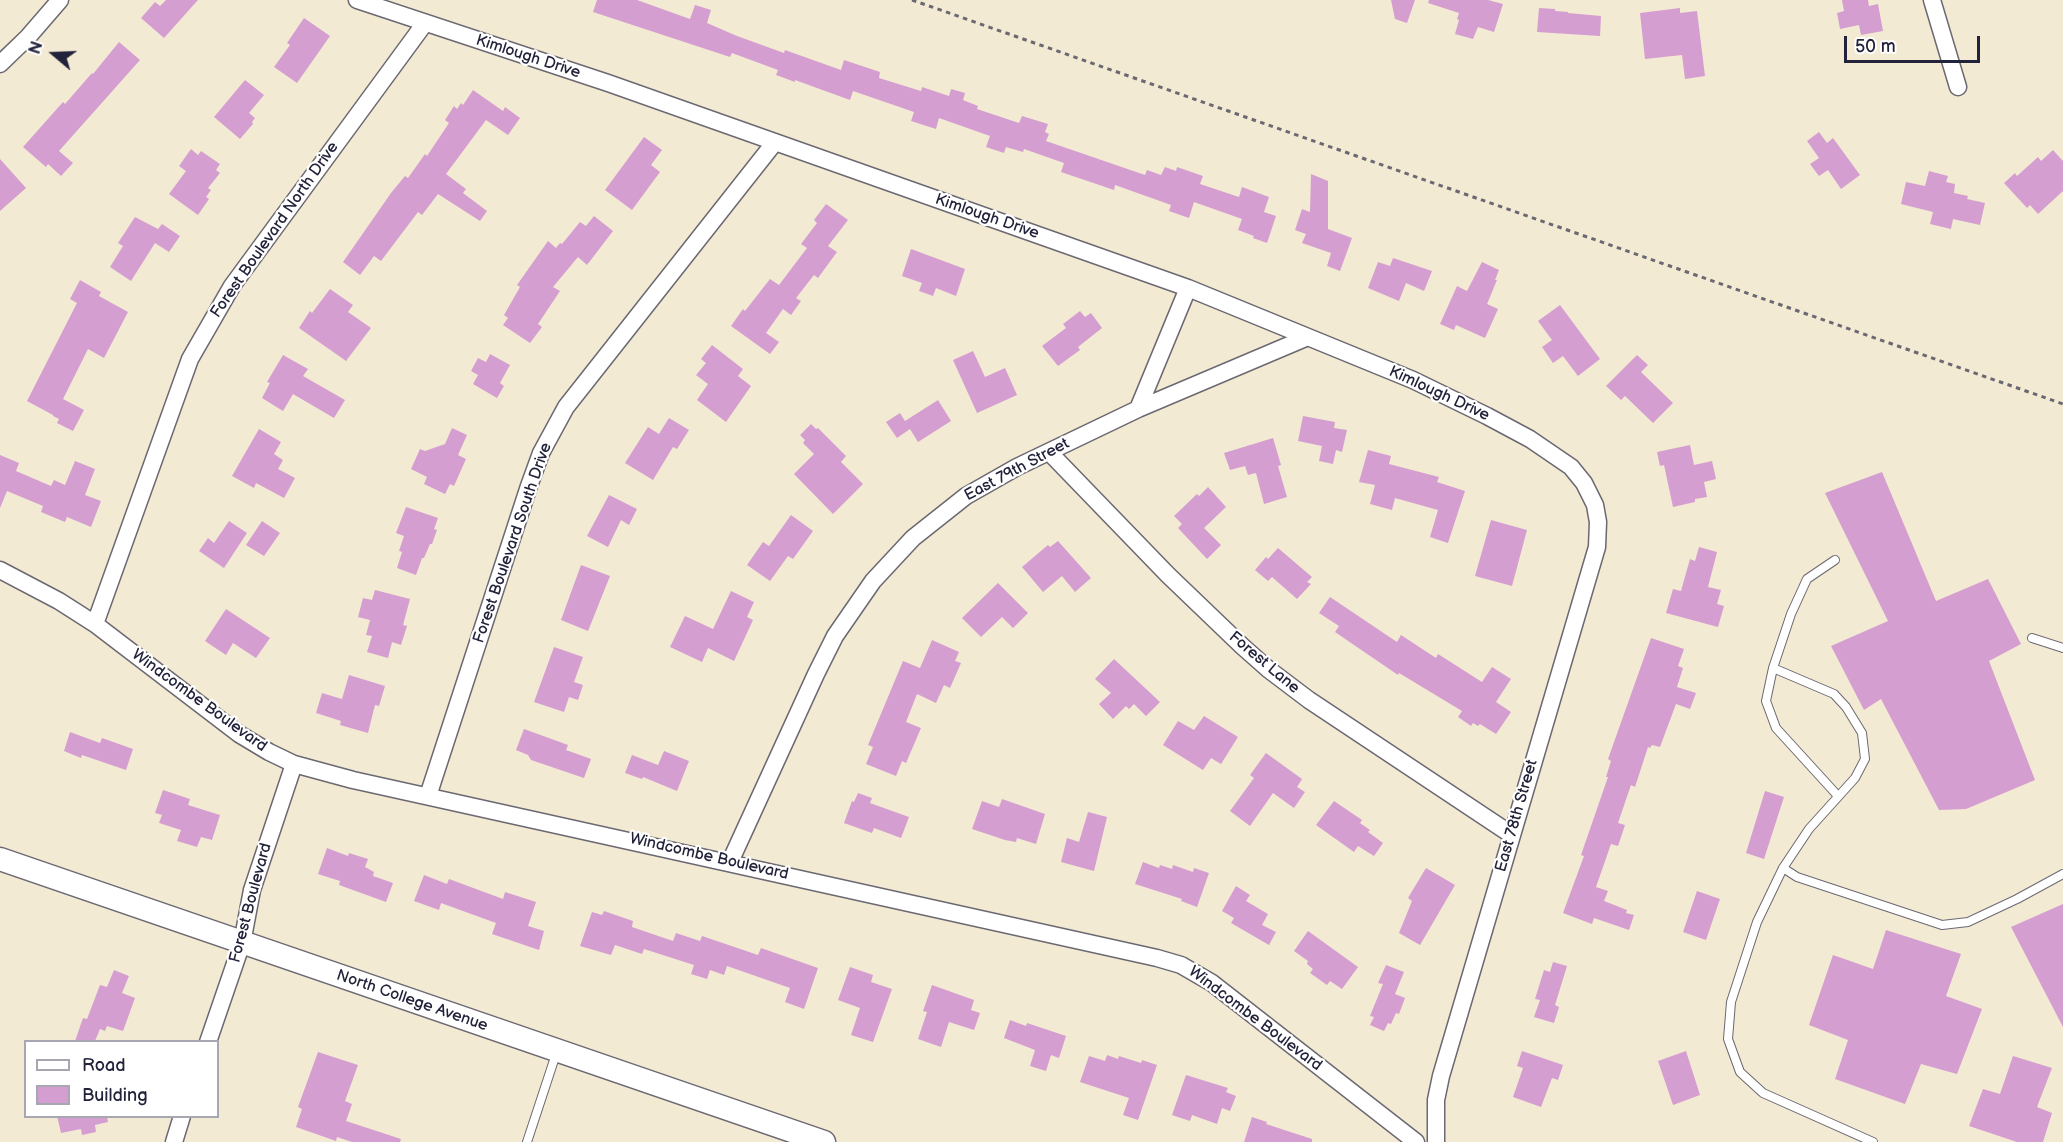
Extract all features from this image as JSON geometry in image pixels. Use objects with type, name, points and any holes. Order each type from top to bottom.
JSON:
[{"type":"main road","name":"North College Avenue","points":[[0,859],[557,1050],[783,1132],[824,1142]]},
{"type":"street","points":[[0,63],[28,37],[60,0]]},
{"type":"street","name":"Kimlough Drive","points":[[357,0],[608,83],[1188,288],[1420,384],[1496,420],[1530,439],[1571,467],[1589,491]]},
{"type":"street","points":[[1932,0],[1958,87]]},
{"type":"street","name":"Forest Boulevard North Drive","points":[[95,624],[190,359],[232,286],[424,23]]},
{"type":"street","name":"Forest Boulevard South Drive","points":[[428,796],[529,486],[545,445],[566,406],[775,142]]},
{"type":"street","points":[[1138,409],[1188,288]]},
{"type":"street","name":"East 79th Street","points":[[730,862],[827,651],[848,615],[895,556],[932,522],[966,496],[1048,452],[1138,409],[1308,337]]},
{"type":"street","name":"Forest Lane","points":[[1048,452],[1168,575],[1268,669],[1309,700],[1512,835]]},
{"type":"street","name":"East 78th Street","points":[[1436,1142],[1436,1100],[1441,1076],[1597,547],[1598,522],[1589,491]]},
{"type":"street","name":"Windcombe Boulevard","points":[[0,570],[95,624],[239,734],[294,764],[353,780],[1157,957],[1180,965],[1212,983],[1416,1142]]},
{"type":"street","name":"Forest Boulevard","points":[[208,1040],[242,943],[252,890],[294,764]]},
{"type":"street","points":[[174,1142],[181,1118]]},
{"type":"lane","points":[[1835,561],[1807,579],[1791,614],[1773,668],[1766,701],[1776,728],[1838,796]]},
{"type":"lane","points":[[2032,638],[2063,648]]},
{"type":"lane","points":[[1773,668],[1834,694],[1846,707],[1862,734],[1865,759],[1855,778],[1809,829],[1783,868],[1757,922],[1731,1002],[1728,1039],[1740,1072],[1763,1093],[1873,1142]]},
{"type":"lane","points":[[1783,868],[1797,877],[1942,925],[1968,922],[2063,874]]},
{"type":"lane","points":[[527,1142],[557,1050]]},
{"type":"path","points":[[912,0],[2063,404]]},
{"type":"building","points":[[166,0],[198,0],[164,38],[141,18],[155,2],[160,6]]},
{"type":"building","points":[[597,0],[637,0],[690,19],[695,5],[711,10],[707,23],[737,36],[841,70],[844,60],[880,72],[879,78],[921,91],[922,87],[949,96],[951,89],[965,93],[963,100],[978,106],[977,109],[1019,123],[1022,116],[1048,124],[1045,132],[1049,134],[1046,141],[1145,175],[1147,170],[1161,175],[1165,167],[1176,171],[1177,167],[1203,176],[1200,184],[1239,197],[1242,187],[1269,197],[1264,212],[1276,216],[1267,243],[1238,230],[1242,219],[1194,202],[1189,218],[1169,211],[1171,205],[1115,185],[1114,190],[1061,172],[1064,163],[1024,149],[1023,152],[1006,147],[1004,153],[986,147],[990,136],[939,118],[936,129],[911,121],[914,112],[853,91],[850,100],[776,75],[778,70],[732,53],[730,57],[593,12]]},
{"type":"building","points":[[1391,0],[1415,0],[1407,23],[1395,19]]},
{"type":"building","points":[[1429,0],[1488,0],[1503,4],[1494,32],[1478,27],[1473,39],[1455,34],[1459,13],[1428,3]]},
{"type":"building","points":[[1842,0],[1868,0],[1869,6],[1878,4],[1883,31],[1861,35],[1859,25],[1840,29],[1837,13],[1844,11]]},
{"type":"building","points":[[1539,8],[1601,16],[1600,36],[1537,32]]},
{"type":"building","points":[[1680,8],[1680,13],[1697,11],[1705,76],[1685,79],[1682,55],[1645,59],[1640,13]]},
{"type":"building","points":[[304,18],[330,36],[297,83],[274,67],[290,45],[287,43]]},
{"type":"building","points":[[119,42],[140,60],[59,151],[73,163],[61,176],[48,164],[46,167],[23,147],[63,102],[65,104],[93,74]]},
{"type":"building","points":[[245,80],[264,95],[249,113],[255,118],[253,124],[240,139],[214,117]]},
{"type":"building","points":[[473,90],[503,111],[505,107],[520,118],[508,135],[486,120],[446,174],[466,189],[463,193],[487,211],[480,221],[438,194],[422,215],[418,212],[381,261],[374,256],[360,275],[343,262],[391,193],[405,176],[408,178],[425,154],[427,156],[449,123],[445,120],[454,106],[457,109],[461,103],[463,105]]},
{"type":"building","points":[[1819,132],[1827,143],[1833,138],[1860,175],[1841,189],[1828,170],[1819,176],[1810,164],[1819,158],[1807,141]]},
{"type":"building","points":[[644,137],[662,150],[651,165],[660,172],[632,210],[605,190]]},
{"type":"building","points":[[191,149],[198,155],[201,151],[220,164],[216,170],[220,173],[208,188],[211,190],[206,197],[209,199],[198,215],[169,194],[186,171],[179,166]]},
{"type":"building","points":[[2053,150],[2063,161],[2063,191],[2038,214],[2030,205],[2027,208],[2004,183],[2015,173],[2017,176],[2038,157],[2041,161]]},
{"type":"building","points":[[0,159],[26,188],[0,211]]},
{"type":"building","points":[[1929,171],[1948,176],[1946,182],[1955,184],[1954,193],[1985,203],[1980,225],[1953,219],[1951,229],[1930,224],[1933,212],[1901,204],[1906,182],[1925,186]]},
{"type":"building","points":[[1311,174],[1328,181],[1328,229],[1352,238],[1340,271],[1327,266],[1331,253],[1302,243],[1306,234],[1295,230],[1302,209],[1310,212]]},
{"type":"building","points":[[826,204],[848,220],[828,246],[837,252],[818,278],[814,275],[796,298],[801,301],[791,315],[783,309],[766,333],[779,342],[770,354],[731,326],[770,279],[779,285],[807,248],[801,244],[817,223],[814,220]]},
{"type":"building","points":[[594,216],[613,231],[587,265],[578,257],[553,287],[560,291],[538,324],[542,327],[530,343],[503,325],[508,318],[504,315],[520,287],[517,285],[548,241],[556,248],[580,222],[586,226]]},
{"type":"building","points":[[135,217],[158,229],[162,224],[180,236],[169,252],[155,243],[131,281],[110,267],[123,246],[118,243]]},
{"type":"building","points":[[911,249],[965,269],[956,296],[936,288],[933,296],[919,291],[922,283],[902,276]]},
{"type":"building","points":[[1393,258],[1432,271],[1424,291],[1406,283],[1399,301],[1368,288],[1378,262],[1390,266]]},
{"type":"building","points":[[1482,262],[1499,270],[1487,304],[1498,309],[1485,338],[1456,325],[1454,330],[1440,324],[1457,286],[1467,291]]},
{"type":"building","points":[[80,280],[101,292],[99,296],[128,312],[104,358],[88,349],[63,399],[84,410],[73,431],[57,423],[59,419],[53,415],[27,401],[77,303],[70,299]]},
{"type":"building","points":[[330,289],[353,305],[348,312],[371,328],[346,361],[299,328],[310,311],[312,313]]},
{"type":"building","points":[[1560,305],[1600,359],[1578,376],[1563,356],[1553,363],[1542,347],[1552,340],[1538,321]]},
{"type":"building","points":[[1080,311],[1085,317],[1091,313],[1102,328],[1078,347],[1080,350],[1058,366],[1042,346],[1066,328],[1063,324]]},
{"type":"building","points":[[712,345],[743,369],[738,376],[751,386],[726,422],[697,400],[708,384],[696,375],[706,363],[701,359]]},
{"type":"building","points":[[973,351],[985,377],[1005,368],[1017,395],[977,413],[953,360]]},
{"type":"building","points":[[490,354],[510,365],[500,383],[504,386],[497,398],[473,384],[478,375],[471,371],[478,358],[486,362]]},
{"type":"building","points":[[283,355],[308,369],[303,376],[345,400],[334,418],[293,394],[283,411],[262,398],[270,383],[267,382]]},
{"type":"building","points":[[1637,355],[1648,365],[1641,372],[1673,403],[1653,423],[1625,396],[1621,400],[1606,386]]},
{"type":"building","points":[[938,400],[951,421],[918,442],[910,429],[897,438],[886,422],[900,413],[905,421]]},
{"type":"building","points":[[1303,416],[1335,422],[1334,428],[1347,430],[1342,452],[1336,450],[1333,464],[1319,461],[1322,446],[1298,441]]},
{"type":"building","points":[[669,418],[689,430],[677,449],[673,447],[653,480],[625,463],[648,427],[659,434]]},
{"type":"building","points":[[811,424],[846,456],[841,462],[863,484],[833,514],[794,474],[814,454],[803,443],[805,440],[800,435]]},
{"type":"building","points":[[452,428],[467,435],[458,455],[466,459],[454,486],[450,484],[445,494],[424,484],[427,477],[411,469],[420,449],[425,451],[445,444]]},
{"type":"building","points":[[259,429],[281,442],[274,454],[283,460],[278,469],[295,478],[284,498],[256,483],[254,488],[232,476]]},
{"type":"building","points":[[1273,438],[1287,497],[1264,504],[1256,473],[1248,475],[1245,466],[1230,470],[1224,453]]},
{"type":"building","points":[[1690,445],[1694,465],[1712,461],[1716,479],[1704,482],[1707,497],[1673,507],[1664,465],[1660,466],[1657,452]]},
{"type":"building","points":[[1368,450],[1391,456],[1389,464],[1439,477],[1437,482],[1465,491],[1448,543],[1430,537],[1438,510],[1395,498],[1392,510],[1370,504],[1375,485],[1359,482]]},
{"type":"building","points":[[0,455],[19,463],[16,471],[51,486],[54,480],[65,485],[75,461],[95,469],[85,495],[101,501],[91,527],[67,517],[65,522],[41,512],[43,506],[7,491],[0,508]]},
{"type":"building","points":[[1882,472],[1936,601],[1988,579],[2021,644],[1989,661],[2035,780],[1966,809],[1939,810],[1881,699],[1864,710],[1831,646],[1888,621],[1825,493]]},
{"type":"building","points":[[1208,487],[1226,507],[1204,528],[1221,545],[1207,559],[1178,528],[1182,524],[1174,516],[1197,494],[1199,496]]},
{"type":"building","points":[[609,495],[637,509],[629,525],[621,520],[608,547],[587,536]]},
{"type":"building","points":[[406,507],[438,518],[432,544],[422,558],[416,575],[397,568],[404,536],[396,533]]},
{"type":"building","points":[[791,515],[813,531],[793,559],[788,556],[770,581],[747,565],[763,542],[769,546]]},
{"type":"building","points":[[1491,520],[1527,530],[1512,586],[1475,576]]},
{"type":"building","points":[[229,521],[247,533],[224,568],[199,551],[208,538],[214,543]]},
{"type":"building","points":[[262,521],[280,533],[264,556],[246,545]]},
{"type":"building","points":[[1058,541],[1091,578],[1075,592],[1062,576],[1043,592],[1022,567],[1048,545],[1050,547]]},
{"type":"building","points":[[1699,547],[1717,552],[1708,587],[1721,590],[1717,604],[1724,606],[1718,627],[1666,613],[1673,589],[1681,591],[1690,559],[1695,561]]},
{"type":"building","points":[[1278,548],[1312,577],[1307,582],[1311,584],[1297,599],[1272,577],[1268,581],[1255,570]]},
{"type":"building","points":[[581,565],[610,576],[588,631],[561,620]]},
{"type":"building","points":[[998,583],[1028,613],[1013,628],[1002,617],[981,637],[962,618]]},
{"type":"building","points":[[375,590],[410,599],[403,625],[407,626],[401,645],[392,642],[388,658],[367,652],[372,636],[366,635],[370,620],[358,617],[363,598],[372,600]]},
{"type":"building","points":[[731,591],[754,602],[747,617],[753,620],[734,661],[708,648],[702,662],[670,647],[685,616],[713,629]]},
{"type":"building","points":[[1330,597],[1397,642],[1401,635],[1436,658],[1438,654],[1482,682],[1492,667],[1511,679],[1496,702],[1511,712],[1496,734],[1480,724],[1478,726],[1473,723],[1471,726],[1458,717],[1462,711],[1399,673],[1398,675],[1335,632],[1339,626],[1319,613]]},
{"type":"building","points":[[226,609],[270,638],[256,658],[233,643],[226,655],[205,641]]},
{"type":"building","points":[[1651,638],[1684,649],[1678,666],[1683,668],[1677,687],[1696,693],[1690,709],[1676,704],[1660,747],[1652,745],[1648,747],[1635,787],[1631,785],[1618,823],[1625,825],[1618,846],[1611,844],[1596,887],[1608,891],[1604,901],[1634,915],[1629,930],[1594,918],[1592,924],[1563,913],[1584,856],[1581,855],[1608,777],[1606,777],[1611,761],[1608,759]]},
{"type":"building","points":[[932,640],[959,652],[955,661],[961,663],[950,688],[944,685],[936,703],[917,694],[906,722],[921,728],[906,763],[902,761],[896,776],[866,764],[873,747],[868,745],[903,661],[920,668]]},
{"type":"building","points":[[554,647],[583,657],[574,682],[583,685],[578,700],[569,697],[564,712],[534,702]]},
{"type":"building","points":[[1114,659],[1160,702],[1146,716],[1134,704],[1129,709],[1126,706],[1113,719],[1099,704],[1111,693],[1095,679]]},
{"type":"building","points":[[349,675],[385,686],[379,706],[375,705],[368,733],[340,725],[341,721],[316,713],[322,693],[342,699]]},
{"type":"building","points":[[1204,716],[1238,737],[1221,764],[1211,758],[1203,770],[1163,745],[1178,721],[1194,730]]},
{"type":"building","points":[[524,729],[568,745],[566,750],[591,759],[584,778],[531,760],[528,755],[516,750]]},
{"type":"building","points":[[70,732],[100,743],[102,738],[133,749],[126,770],[64,751]]},
{"type":"building","points":[[664,751],[689,761],[677,791],[643,777],[642,779],[625,773],[632,755],[658,765]]},
{"type":"building","points":[[1266,753],[1302,779],[1297,787],[1305,792],[1294,808],[1273,793],[1250,826],[1230,811],[1254,778],[1250,775]]},
{"type":"building","points":[[163,790],[190,799],[188,805],[220,815],[212,840],[201,837],[197,847],[177,841],[181,830],[159,823],[162,815],[155,813]]},
{"type":"building","points":[[1765,791],[1784,797],[1764,859],[1746,853]]},
{"type":"building","points":[[858,793],[872,798],[870,803],[909,817],[901,838],[874,828],[872,833],[844,823],[852,801],[854,802]]},
{"type":"building","points":[[1002,799],[1045,814],[1036,844],[1017,838],[1016,842],[1005,840],[972,829],[982,801],[999,807]]},
{"type":"building","points":[[1334,801],[1362,820],[1360,823],[1370,830],[1368,832],[1383,843],[1374,856],[1358,846],[1354,852],[1316,825]]},
{"type":"building","points":[[1088,812],[1107,817],[1094,871],[1061,862],[1067,838],[1079,842]]},
{"type":"building","points":[[327,848],[348,856],[349,853],[368,859],[365,867],[374,872],[373,876],[393,883],[386,902],[339,885],[340,881],[318,874]]},
{"type":"building","points":[[1143,862],[1159,868],[1160,865],[1172,869],[1173,865],[1193,872],[1194,868],[1209,873],[1197,907],[1181,901],[1182,899],[1135,884]]},
{"type":"building","points":[[1426,868],[1455,885],[1420,945],[1399,933],[1412,901],[1408,898]]},
{"type":"building","points":[[424,875],[447,884],[449,879],[503,899],[505,892],[536,902],[528,926],[544,931],[539,950],[492,934],[496,923],[441,903],[439,910],[414,901]]},
{"type":"building","points":[[1236,886],[1250,895],[1246,901],[1268,914],[1262,925],[1276,932],[1269,945],[1231,923],[1234,918],[1222,911]]},
{"type":"building","points":[[1697,891],[1720,899],[1706,940],[1683,932]]},
{"type":"building","points":[[2063,904],[2063,1027],[2011,927]]},
{"type":"building","points":[[604,911],[633,921],[632,927],[673,941],[676,933],[700,941],[702,936],[758,955],[761,948],[818,968],[804,1009],[785,1002],[790,988],[727,966],[724,975],[710,970],[707,979],[691,974],[694,965],[644,949],[642,954],[615,945],[611,955],[580,946],[592,912],[602,915]]},
{"type":"building","points":[[1886,930],[1961,954],[1946,996],[1982,1009],[1957,1074],[1921,1064],[1905,1104],[1835,1079],[1848,1040],[1809,1025],[1833,955],[1873,969]]},
{"type":"building","points":[[1308,931],[1358,967],[1342,989],[1330,981],[1327,985],[1310,973],[1313,969],[1307,964],[1308,961],[1294,951]]},
{"type":"building","points":[[1553,962],[1567,966],[1555,1005],[1559,1007],[1554,1023],[1534,1017],[1540,1000],[1535,999],[1544,970],[1550,972]]},
{"type":"building","points":[[1386,965],[1404,972],[1395,994],[1405,998],[1399,1014],[1396,1013],[1391,1024],[1388,1023],[1384,1031],[1370,1025],[1374,1017],[1370,1016],[1383,984],[1378,983]]},
{"type":"building","points":[[850,967],[873,975],[871,982],[892,989],[873,1042],[851,1035],[860,1008],[838,1000]]},
{"type":"building","points":[[114,970],[129,976],[122,993],[135,998],[123,1031],[107,1026],[105,1031],[100,1029],[95,1040],[75,1040],[83,1018],[87,1019],[100,985],[107,987]]},
{"type":"building","points":[[932,985],[974,1000],[971,1010],[980,1013],[974,1030],[949,1022],[941,1047],[918,1039],[927,1012],[923,1011]]},
{"type":"building","points":[[1010,1020],[1066,1036],[1059,1058],[1051,1055],[1046,1071],[1030,1066],[1035,1050],[1004,1038]]},
{"type":"building","points":[[1522,1051],[1563,1065],[1558,1080],[1552,1078],[1541,1107],[1513,1097],[1523,1068],[1517,1066]]},
{"type":"building","points":[[1686,1051],[1700,1095],[1673,1105],[1658,1061]]},
{"type":"building","points":[[318,1052],[358,1065],[345,1101],[352,1104],[346,1121],[401,1139],[400,1142],[352,1142],[337,1137],[336,1141],[296,1127],[302,1109],[298,1107]]},
{"type":"building","points":[[1107,1055],[1141,1063],[1142,1060],[1157,1065],[1138,1120],[1123,1115],[1129,1098],[1080,1082],[1089,1056],[1105,1061]]},
{"type":"building","points":[[2013,1056],[2052,1068],[2037,1107],[2052,1113],[2043,1142],[2017,1142],[1969,1126],[1983,1089],[2000,1094]]},
{"type":"building","points":[[1186,1075],[1228,1088],[1226,1092],[1236,1096],[1230,1111],[1222,1108],[1217,1124],[1192,1115],[1190,1121],[1172,1115]]},
{"type":"building","points":[[1252,1117],[1312,1139],[1312,1142],[1244,1142]]},
{"type":"building","points":[[57,1118],[107,1118],[108,1122],[95,1125],[96,1132],[82,1135],[81,1129],[61,1133]]}]
